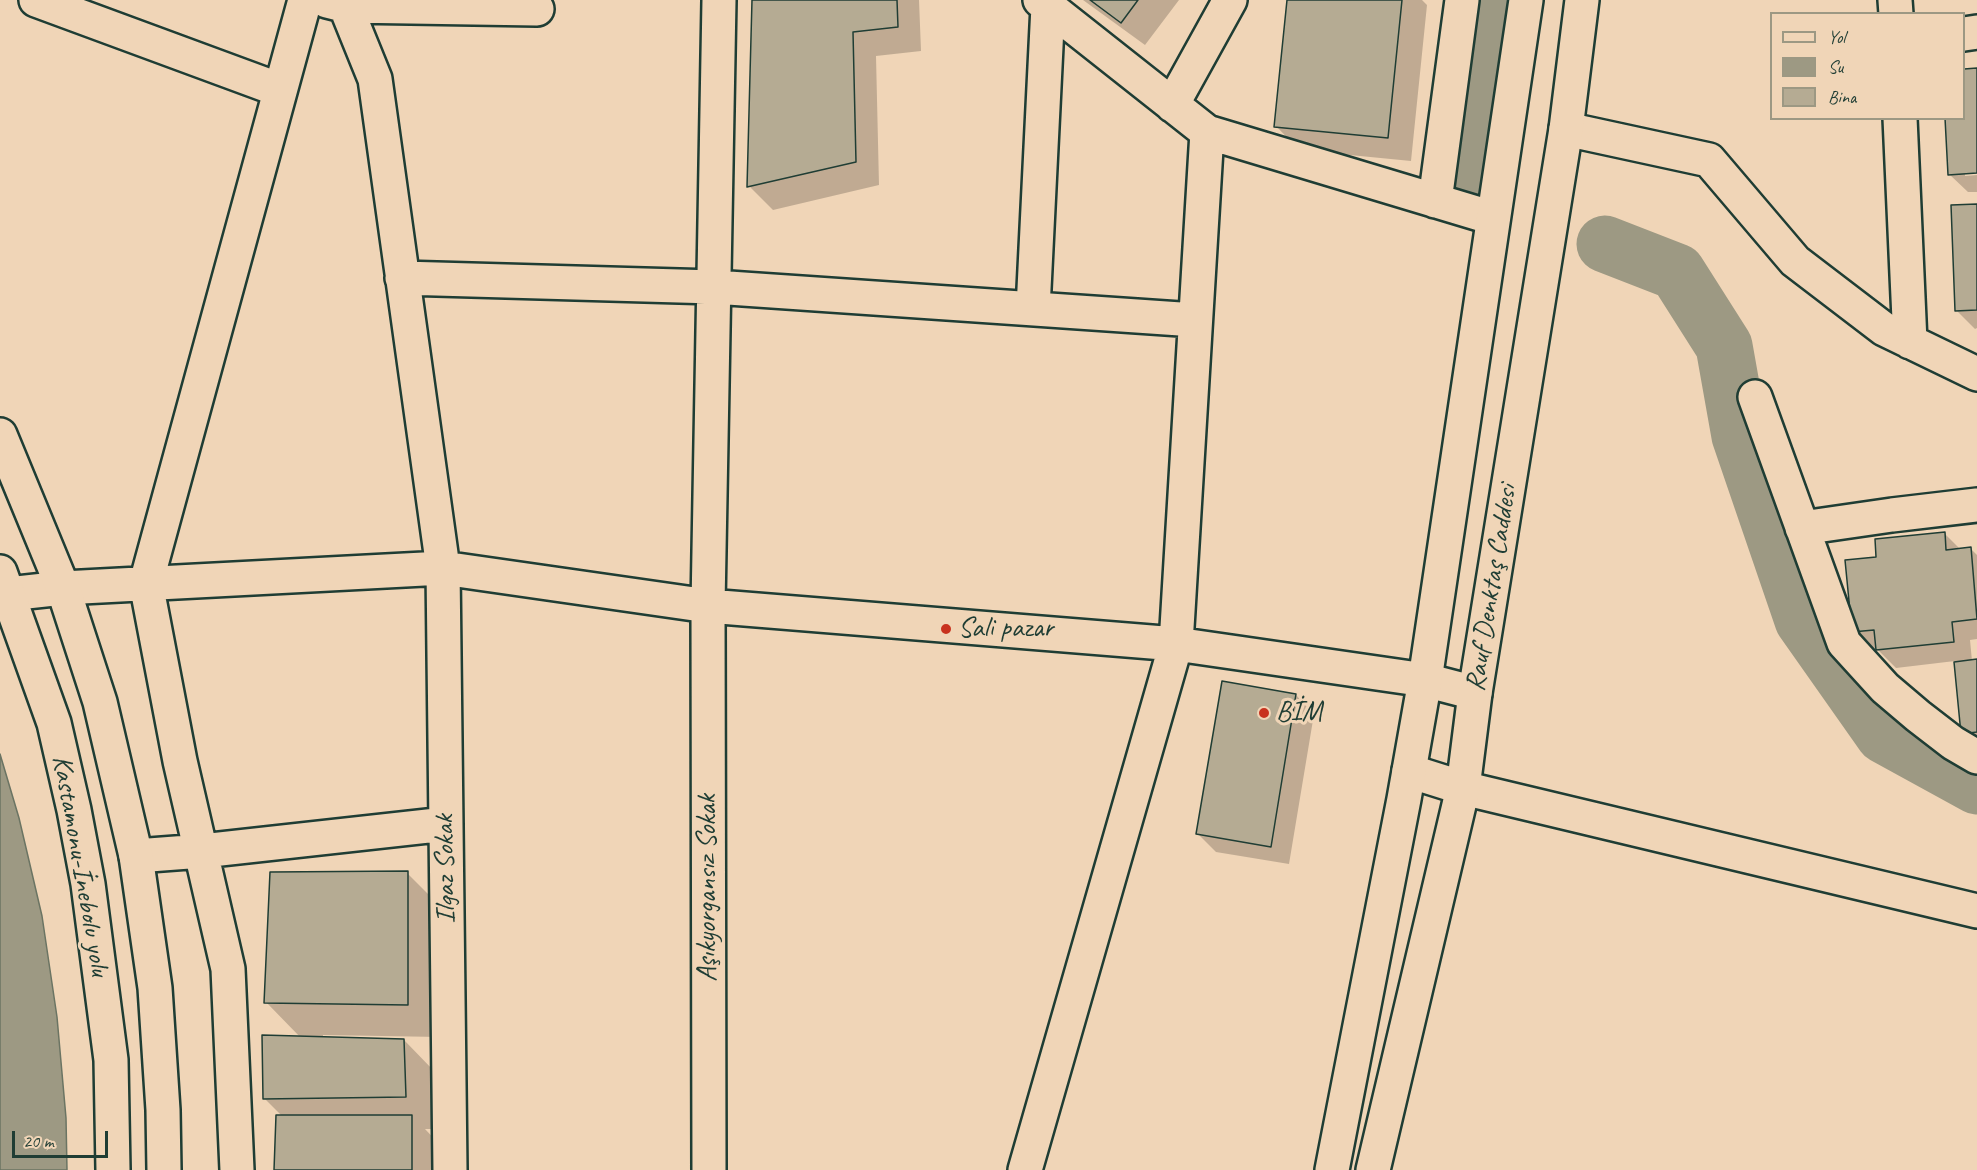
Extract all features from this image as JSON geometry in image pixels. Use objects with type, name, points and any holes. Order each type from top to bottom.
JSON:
[{"type":"street","points":[[36,0],[280,90]]},
{"type":"street","points":[[237,1170],[228,969],[180,761],[146,583],[305,0]]},
{"type":"street","name":"Aşıkyorgansız Sokak","points":[[709,1170],[708,606],[719,0]]},
{"type":"street","points":[[1172,105],[1230,0]]},
{"type":"street","points":[[1435,201],[1462,0]]},
{"type":"street","name":"Rauf Denktaş Caddesi","points":[[1332,1170],[1425,680],[1526,0]]},
{"type":"street","name":"Rauf Denktaş Caddesi","points":[[1373,1170],[1463,788],[1475,693],[1566,129],[1582,0]]},
{"type":"street","points":[[338,2],[537,9]]},
{"type":"street","name":"Ilgaz Sokak","points":[[338,2],[375,79],[443,568],[450,1170]]},
{"type":"street","points":[[1033,309],[1044,3]]},
{"type":"street","points":[[1044,3],[1207,132],[1493,218]]},
{"type":"street","points":[[1900,120],[1910,342]]},
{"type":"street","points":[[1566,129],[1709,160],[1795,261],[1884,329],[1977,374]]},
{"type":"street","points":[[1025,1170],[1176,644],[1207,132]]},
{"type":"street","points":[[402,278],[714,286],[1196,320]]},
{"type":"street","points":[[1755,397],[1845,643],[1885,688],[1953,743],[1977,757]]},
{"type":"street","points":[[0,435],[63,588],[100,702],[136,856],[155,988],[163,1110],[164,1170]]},
{"type":"street","points":[[1802,528],[1977,506]]},
{"type":"street","points":[[4,583],[63,588],[443,568],[708,606],[1176,644],[1425,680],[1475,693]]},
{"type":"street","name":"Kastamonu-İnebolu yolu","points":[[4,583],[54,723],[88,884],[111,1060],[113,1170]]},
{"type":"street","points":[[1409,771],[1463,788],[1977,911]]},
{"type":"street","points":[[136,856],[202,851],[446,824]]},
{"type":"water","points":[[0,754],[19,818],[42,916],[57,1017],[66,1118],[67,1170],[0,1170]]},
{"type":"building","points":[[752,0],[897,0],[898,27],[853,32],[856,162],[747,187]]},
{"type":"building","points":[[1090,0],[1138,0],[1121,23]]},
{"type":"building","points":[[1287,0],[1402,0],[1388,138],[1274,127]]},
{"type":"building","points":[[1977,68],[1977,173],[1948,175],[1945,120],[1965,120],[1965,69]]},
{"type":"building","points":[[1977,204],[1977,310],[1955,311],[1951,205]]},
{"type":"building","points":[[1945,532],[1946,550],[1971,547],[1977,619],[1952,622],[1954,642],[1876,650],[1874,630],[1852,632],[1845,560],[1876,557],[1875,539]]},
{"type":"building","points":[[1977,659],[1977,732],[1961,734],[1954,662]]},
{"type":"building","points":[[1222,681],[1296,694],[1271,847],[1196,834]]},
{"type":"building","points":[[408,871],[408,1005],[264,1003],[270,872]]},
{"type":"building","points":[[262,1035],[404,1039],[406,1097],[263,1099]]},
{"type":"building","points":[[276,1115],[412,1115],[412,1170],[274,1170]]},
{"type":"waterway","points":[[1462,174],[1486,0]]},
{"type":"waterway","points":[[1605,244],[1677,272],[1724,346],[1740,436],[1803,620],[1884,735],[1977,786]]},
{"type":"place","name":"Sali pazar","points":[[946,629]]},
{"type":"place","name":"BİM","points":[[1264,713]]}]
